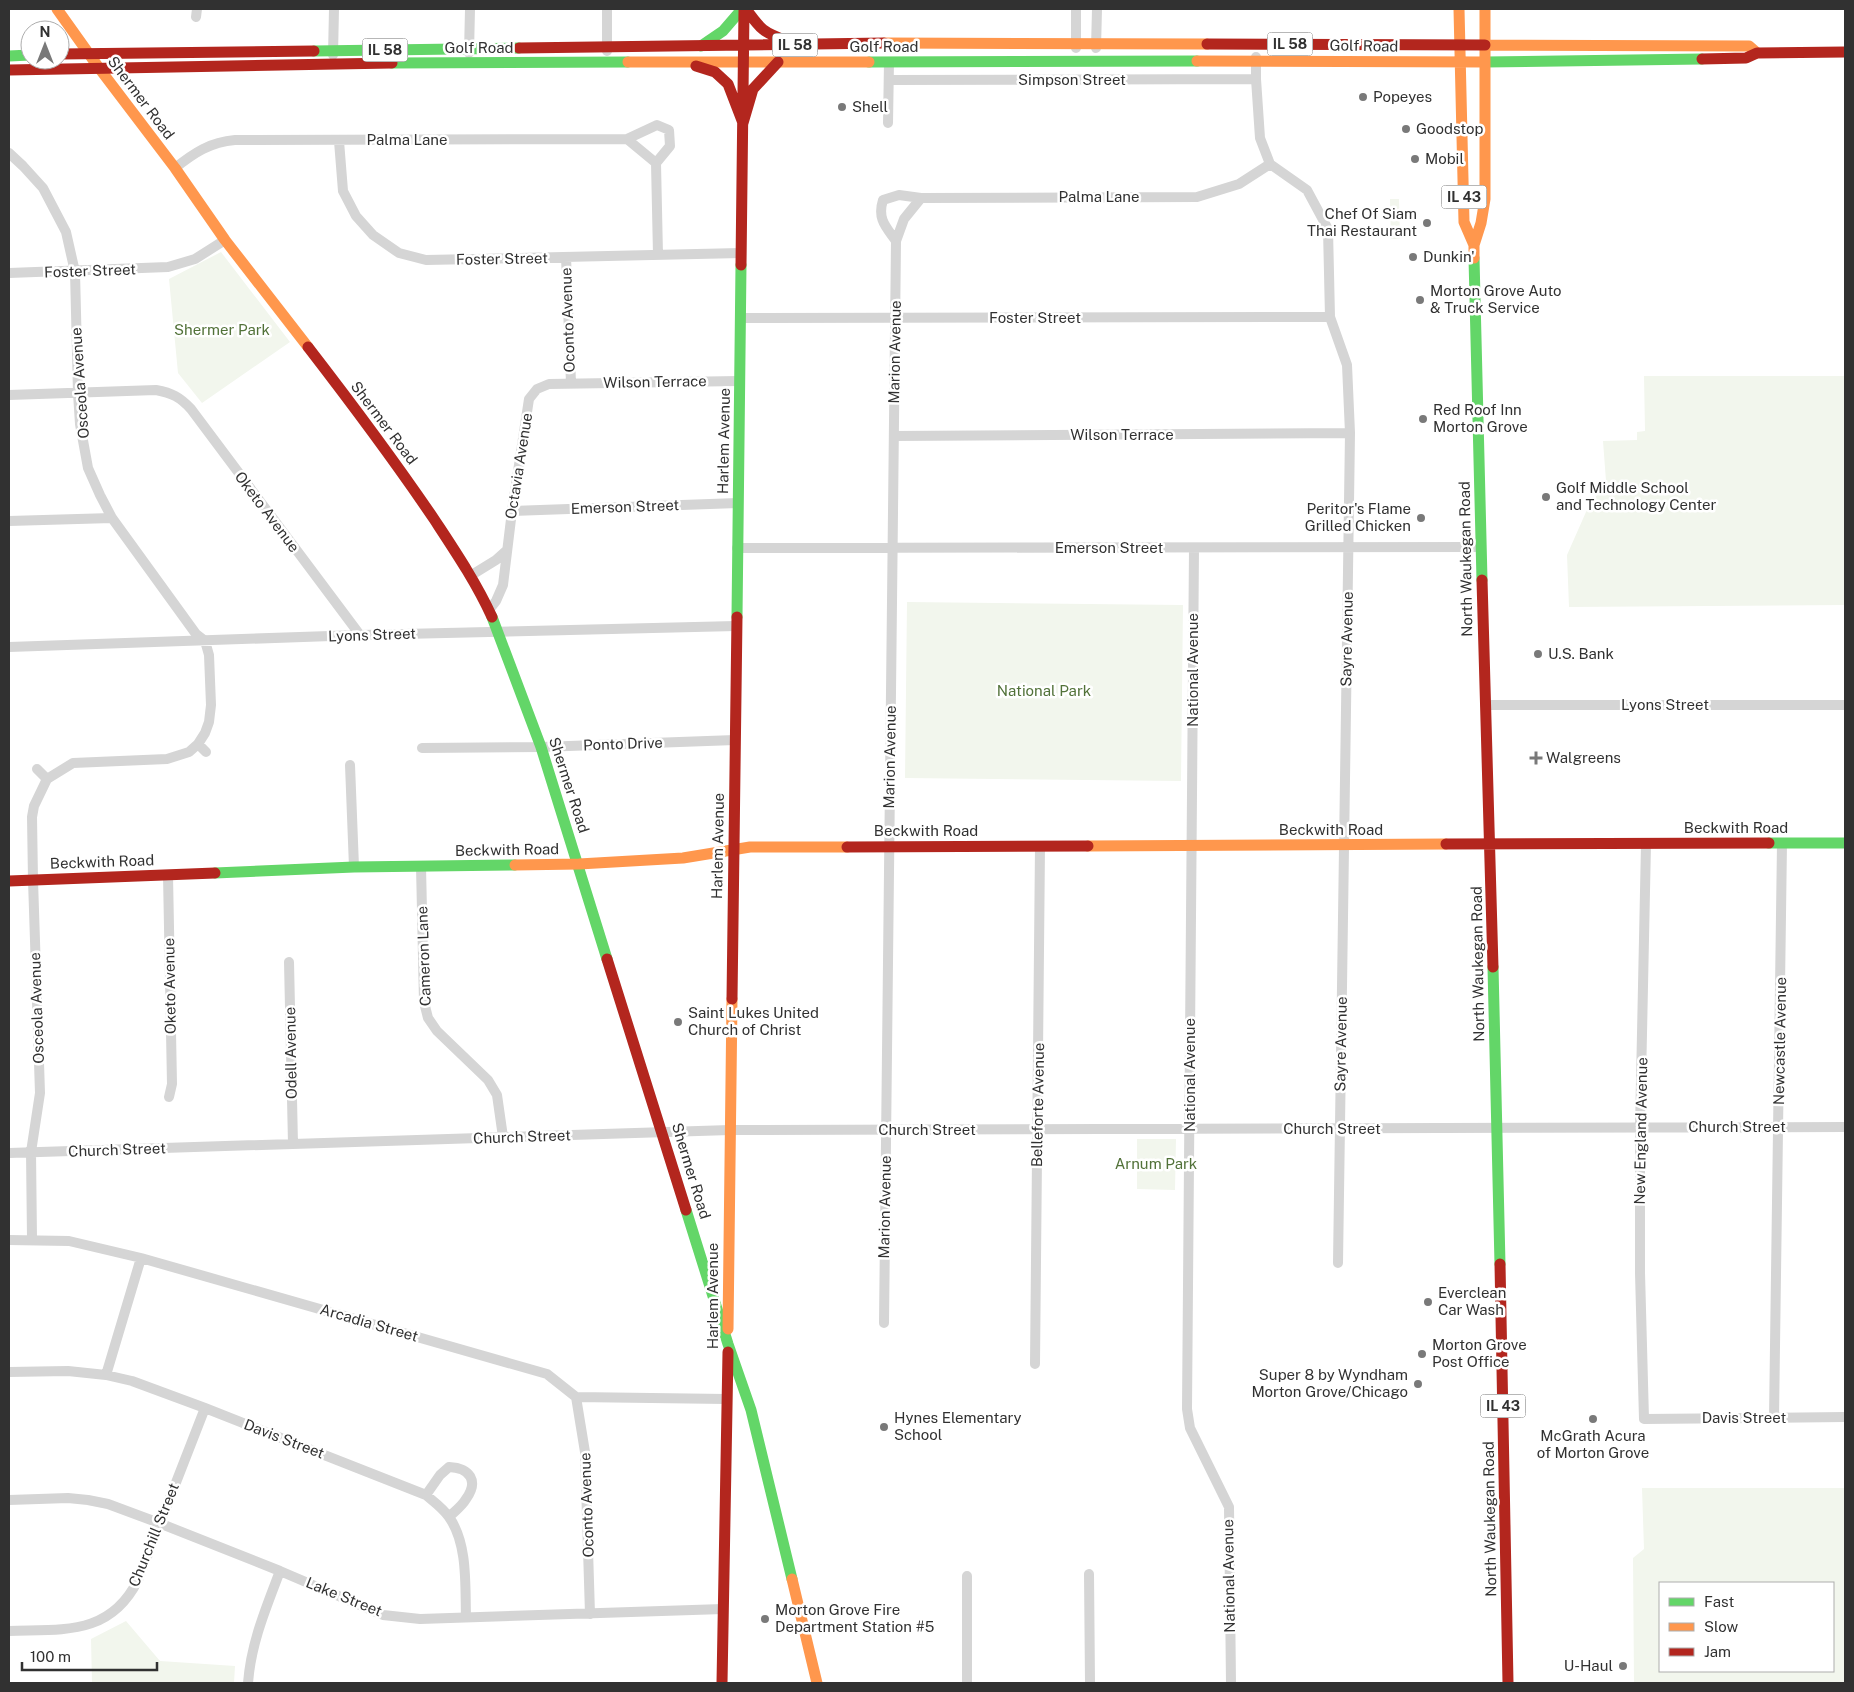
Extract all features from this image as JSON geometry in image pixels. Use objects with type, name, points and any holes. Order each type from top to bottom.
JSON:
[{"type":"main road","name":"Shermer Road","points":[[57,9],[175,168],[225,240],[361,415],[413,488],[470,576],[499,632],[541,747],[579,864],[728,1344],[751,1410],[817,1683]]},
{"type":"main road","points":[[701,46],[723,32],[744,9],[767,34],[801,45]]},
{"type":"main road","name":"Harlem Avenue","points":[[722,1683],[728,1344],[744,9]]},
{"type":"main road","name":"IL 43","points":[[1458,9],[1460,62]]},
{"type":"main road","name":"IL 43","points":[[1484,9],[1485,62]]},
{"type":"main road","name":"Golf Road","points":[[70,54],[888,43],[1715,44],[1749,46],[1757,53]]},
{"type":"main road","name":"Golf Road","points":[[9,70],[333,63],[469,64],[1076,60],[1485,62],[1746,58],[1757,53],[1845,52]]},
{"type":"main road","points":[[685,62],[715,72],[728,84],[743,123]]},
{"type":"main road","points":[[743,123],[753,89],[778,62]]},
{"type":"main road","name":"North Waukegan Road","points":[[1460,62],[1464,222],[1474,245]]},
{"type":"main road","name":"North Waukegan Road","points":[[1485,62],[1484,199],[1481,223],[1474,245],[1498,1128],[1508,1683]]},
{"type":"main road","name":"Beckwith Road","points":[[9,881],[354,867],[579,864],[683,858],[750,847],[1845,843]]},
{"type":"street","points":[[333,63],[334,9]]},
{"type":"street","points":[[469,64],[470,9]]},
{"type":"street","points":[[606,62],[607,9]]},
{"type":"street","points":[[1076,9],[1076,60]]},
{"type":"street","points":[[1096,9],[1096,60]]},
{"type":"street","points":[[1256,44],[1260,138],[1270,164]]},
{"type":"street","points":[[888,123],[889,62]]},
{"type":"street","name":"Simpson Street","points":[[889,80],[1256,79]]},
{"type":"street","points":[[656,163],[643,150],[627,139],[656,125],[669,130],[670,146],[656,163],[658,255]]},
{"type":"street","name":"Palma Lane","points":[[175,168],[208,145],[221,141],[627,139]]},
{"type":"street","name":"Foster Street","points":[[339,141],[343,192],[356,216],[373,235],[399,253],[426,260],[741,254]]},
{"type":"street","name":"Osceola Avenue","points":[[9,153],[43,188],[66,232],[75,272],[80,424],[88,468],[112,518],[196,634],[205,641]]},
{"type":"street","name":"Palma Lane","points":[[896,242],[885,225],[880,211],[883,200],[899,195],[921,198],[1197,197],[1239,184],[1270,164]]},
{"type":"street","name":"Sayre Avenue","points":[[1270,164],[1307,190],[1328,229],[1330,316],[1347,365],[1350,433],[1338,1263]]},
{"type":"street","name":"Marion Avenue","points":[[884,1323],[896,242],[904,219],[921,198]]},
{"type":"street","name":"Foster Street","points":[[9,274],[168,267],[195,259],[225,240]]},
{"type":"street","name":"Oconto Avenue","points":[[566,257],[571,383]]},
{"type":"street","name":"Foster Street","points":[[740,318],[895,319],[1330,316]]},
{"type":"street","name":"Wilson Terrace","points":[[571,383],[739,381]]},
{"type":"street","name":"Octavia Avenue","points":[[489,610],[496,601],[503,585],[506,551],[529,399],[537,389],[549,384],[571,383]]},
{"type":"street","name":"Oketo Avenue","points":[[78,393],[156,390],[170,392],[181,399],[191,409],[360,635]]},
{"type":"street","points":[[9,395],[78,393]]},
{"type":"street","name":"Wilson Terrace","points":[[894,436],[1350,433]]},
{"type":"street","name":"Emerson Street","points":[[512,511],[738,503]]},
{"type":"street","points":[[9,521],[112,518]]},
{"type":"street","name":"Emerson Street","points":[[737,548],[1481,547]]},
{"type":"street","name":"National Avenue","points":[[1194,548],[1188,1414],[1190,1428],[1229,1507],[1230,1683]]},
{"type":"street","points":[[470,576],[496,560],[506,551]]},
{"type":"street","name":"Lyons Street","points":[[9,647],[360,635],[736,626]]},
{"type":"street","points":[[37,768],[47,779],[73,763],[167,759],[189,752],[198,744],[209,722],[211,706],[208,655],[205,641]]},
{"type":"street","name":"Lyons Street","points":[[1486,706],[1845,705]]},
{"type":"street","name":"Ponto Drive","points":[[422,748],[541,747],[735,740]]},
{"type":"street","points":[[198,744],[206,752]]},
{"type":"street","points":[[350,765],[354,867]]},
{"type":"street","name":"Osceola Avenue","points":[[32,1239],[31,1152],[40,1094],[32,817],[34,806],[47,779]]},
{"type":"street","name":"Newcastle Avenue","points":[[1774,1418],[1782,843]]},
{"type":"street","name":"New England Avenue","points":[[1644,1419],[1640,1274],[1640,1128],[1646,844]]},
{"type":"street","name":"Belleforte Avenue","points":[[1036,1364],[1040,846]]},
{"type":"street","name":"Cameron Lane","points":[[421,866],[424,1002],[428,1018],[437,1031],[488,1080],[497,1095],[503,1138]]},
{"type":"street","name":"Oketo Avenue","points":[[168,875],[172,1084],[169,1097]]},
{"type":"street","name":"Odell Avenue","points":[[289,962],[293,1144]]},
{"type":"street","name":"Church Street","points":[[9,1153],[730,1130],[1845,1127]]},
{"type":"street","name":"Arcadia Street","points":[[9,1240],[70,1241],[141,1258],[547,1374],[576,1397]]},
{"type":"street","points":[[106,1375],[141,1258]]},
{"type":"street","name":"Davis Street","points":[[9,1372],[68,1371],[106,1375],[132,1381],[426,1495],[449,1517],[460,1542],[464,1560],[466,1617]]},
{"type":"street","points":[[576,1397],[726,1399]]},
{"type":"street","name":"Oconto Avenue","points":[[576,1397],[586,1452],[590,1614]]},
{"type":"street","name":"Churchill Street","points":[[9,1631],[63,1629],[90,1625],[108,1616],[124,1602],[132,1592],[205,1408]]},
{"type":"street","name":"Davis Street","points":[[1644,1419],[1845,1418]]},
{"type":"street","points":[[426,1495],[440,1475],[449,1467],[460,1467],[468,1472],[472,1481],[470,1493],[465,1501],[449,1517]]},
{"type":"street","name":"Lake Street","points":[[9,1500],[68,1498],[108,1504],[159,1522],[383,1615],[420,1619],[723,1609]]},
{"type":"street","points":[[248,1683],[252,1653],[258,1631],[280,1571]]},
{"type":"street","points":[[1089,1574],[1090,1683]]},
{"type":"street","points":[[967,1576],[968,1683]]},
{"type":"green space","points":[[1390,199],[1399,199],[1400,239],[1391,239]]},
{"type":"green space","name":"Shermer Park","points":[[221,252],[290,342],[202,403],[178,373],[169,279]]},
{"type":"green space","points":[[1644,376],[1845,376],[1845,605],[1569,607],[1567,555],[1586,512],[1606,481],[1603,441],[1637,440],[1637,432],[1645,431]]},
{"type":"green space","name":"National Park","points":[[907,602],[1183,605],[1181,781],[905,778]]},
{"type":"green space","name":"Arnum Park","points":[[1137,1139],[1176,1139],[1175,1190],[1137,1189]]},
{"type":"green space","points":[[1642,1488],[1845,1488],[1845,1683],[1634,1683],[1633,1558],[1644,1549]]},
{"type":"green space","points":[[126,1621],[160,1661],[235,1666],[234,1683],[92,1683],[91,1639]]},
{"type":"traffic: fast","points":[[701,46],[723,31],[742,9]]},
{"type":"traffic: fast","points":[[314,51],[519,48]]},
{"type":"traffic: fast","points":[[9,56],[20,55]]},
{"type":"traffic: fast","points":[[1485,62],[1702,59]]},
{"type":"traffic: fast","points":[[869,62],[1197,61]]},
{"type":"traffic: fast","points":[[392,63],[628,62]]},
{"type":"traffic: fast","points":[[1474,258],[1482,580]]},
{"type":"traffic: fast","points":[[737,617],[741,265]]},
{"type":"traffic: fast","points":[[492,617],[541,747],[607,959]]},
{"type":"traffic: fast","points":[[1769,843],[1845,843]]},
{"type":"traffic: fast","points":[[215,873],[354,867],[515,865]]},
{"type":"traffic: fast","points":[[1493,967],[1500,1264]]},
{"type":"traffic: fast","points":[[686,1210],[751,1410],[792,1579]]},
{"type":"traffic: slow","points":[[57,9],[175,168],[225,240],[308,347]]},
{"type":"traffic: slow","points":[[1459,9],[1464,222],[1474,245]]},
{"type":"traffic: slow","points":[[1474,258],[1474,245],[1481,223],[1485,199],[1485,9]]},
{"type":"traffic: slow","points":[[884,43],[1207,44]]},
{"type":"traffic: slow","points":[[1485,45],[1749,46],[1757,53]]},
{"type":"traffic: slow","points":[[1197,61],[1485,62]]},
{"type":"traffic: slow","points":[[628,62],[869,62]]},
{"type":"traffic: slow","points":[[1088,846],[1446,844]]},
{"type":"traffic: slow","points":[[515,865],[579,864],[683,858],[750,847],[847,847]]},
{"type":"traffic: slow","points":[[728,1329],[732,999]]},
{"type":"traffic: slow","points":[[792,1579],[817,1683]]},
{"type":"traffic: jam","points":[[741,265],[744,9]]},
{"type":"traffic: jam","points":[[746,9],[763,30],[787,41]]},
{"type":"traffic: jam","points":[[519,48],[884,43]]},
{"type":"traffic: jam","points":[[1207,44],[1485,45]]},
{"type":"traffic: jam","points":[[70,54],[314,51]]},
{"type":"traffic: jam","points":[[1702,59],[1746,58],[1757,53],[1845,52]]},
{"type":"traffic: jam","points":[[743,123],[753,89],[778,62]]},
{"type":"traffic: jam","points":[[9,70],[392,63]]},
{"type":"traffic: jam","points":[[696,66],[715,72],[728,84],[743,123]]},
{"type":"traffic: jam","points":[[308,347],[404,475],[434,519],[472,579],[492,617]]},
{"type":"traffic: jam","points":[[1482,580],[1493,967]]},
{"type":"traffic: jam","points":[[732,999],[737,617]]},
{"type":"traffic: jam","points":[[1446,844],[1769,843]]},
{"type":"traffic: jam","points":[[847,847],[1088,846]]},
{"type":"traffic: jam","points":[[9,881],[215,873]]},
{"type":"traffic: jam","points":[[607,959],[686,1210]]},
{"type":"traffic: jam","points":[[1500,1264],[1508,1683]]},
{"type":"traffic: jam","points":[[722,1683],[728,1352]]},
{"type":"place","name":"Popeyes","points":[[1363,97]]},
{"type":"place","name":"Shell","points":[[842,107]]},
{"type":"place","name":"Goodstop","points":[[1406,129]]},
{"type":"place","name":"Mobil","points":[[1415,159]]},
{"type":"place","name":"Chef Of Siam Thai Restaurant","points":[[1427,223]]},
{"type":"place","name":"Dunkin'","points":[[1413,257]]},
{"type":"place","name":"Morton Grove Auto & Truck Service","points":[[1420,300]]},
{"type":"place","name":"Red Roof Inn Morton Grove","points":[[1423,419]]},
{"type":"place","name":"Golf Middle School and Technology Center","points":[[1546,497]]},
{"type":"place","name":"Peritor's Flame Grilled Chicken","points":[[1421,518]]},
{"type":"place","name":"U.S. Bank","points":[[1538,654]]},
{"type":"place","name":"Walgreens","points":[[1536,758]]},
{"type":"place","name":"Saint Lukes United Church of Christ","points":[[678,1022]]},
{"type":"place","name":"Everclean Car Wash","points":[[1428,1302]]},
{"type":"place","name":"Morton Grove Post Office","points":[[1422,1354]]},
{"type":"place","name":"Super 8 by Wyndham Morton Grove/Chicago","points":[[1418,1384]]},
{"type":"place","name":"McGrath Acura of Morton Grove","points":[[1593,1419]]},
{"type":"place","name":"Hynes Elementary School","points":[[884,1427]]},
{"type":"place","name":"Morton Grove Fire Department Station #5","points":[[765,1619]]},
{"type":"place","name":"U-Haul","points":[[1623,1666]]}]
